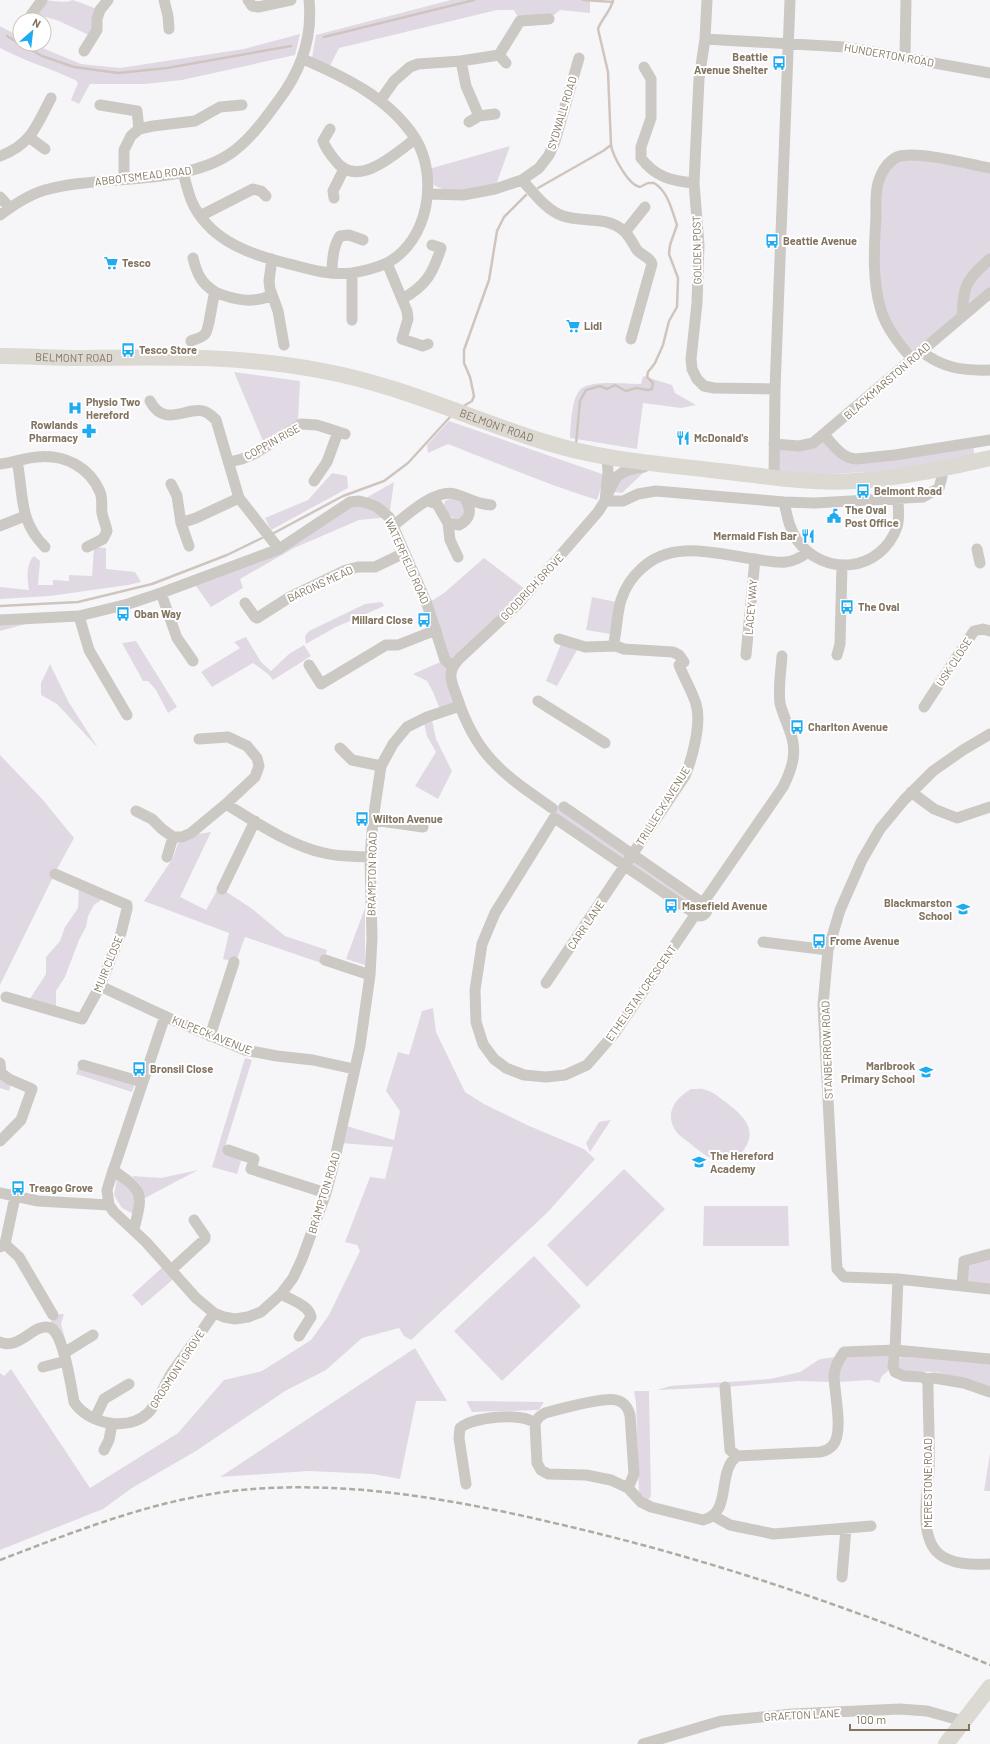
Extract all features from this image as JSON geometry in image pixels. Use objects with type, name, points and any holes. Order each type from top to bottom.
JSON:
[{"type":"highway","name":"BELMONT ROAD","points":[[2,356],[67,358],[191,357],[254,360],[286,364],[326,371],[391,387],[543,442],[576,452],[673,466],[774,477],[826,482],[856,481],[941,468],[990,458]]},
{"type":"highway","points":[[946,1744],[990,1687]]},
{"type":"street","points":[[34,12],[42,0]]},
{"type":"street","points":[[84,51],[96,30],[100,10],[108,0]]},
{"type":"street","points":[[164,0],[168,16],[169,29]]},
{"type":"street","points":[[248,0],[252,6],[258,7],[291,0]]},
{"type":"street","name":"ABBOTSMEAD ROAD","points":[[0,215],[21,200],[44,190],[76,184],[183,173],[214,162],[233,151],[255,130],[286,91],[303,60],[310,32],[309,0]]},
{"type":"street","name":"GOLDEN POST","points":[[707,0],[705,39],[699,79],[694,183],[699,245],[697,303],[691,359],[692,369],[696,379],[704,386],[714,388],[775,389]]},
{"type":"street","points":[[774,477],[775,389],[790,0]]},
{"type":"street","points":[[905,58],[906,0]]},
{"type":"street","points":[[380,100],[394,81],[410,67],[418,64],[503,59],[520,20],[549,19]]},
{"type":"street","name":"HUNDERTON ROAD","points":[[705,39],[845,47],[990,73]]},
{"type":"street","name":"SYDWALL ROAD","points":[[429,194],[463,195],[495,189],[522,180],[539,168],[549,156],[555,141],[579,58]]},
{"type":"street","points":[[183,173],[191,200],[200,216],[212,230],[223,239],[251,253],[332,273],[352,273],[387,263],[402,251],[413,236],[424,216],[429,194],[427,165],[415,139],[395,114],[380,100],[340,76],[303,60]]},
{"type":"street","points":[[461,61],[466,86],[479,116]]},
{"type":"street","points":[[644,67],[651,79],[652,107],[641,147],[641,158],[654,173],[667,179],[694,183]]},
{"type":"street","points":[[0,156],[18,149],[30,138],[51,98]]},
{"type":"street","points":[[100,105],[137,111],[139,129]]},
{"type":"street","points":[[124,179],[124,150],[131,136],[139,129],[190,122],[220,107],[242,105]]},
{"type":"street","points":[[469,122],[479,116],[495,114]]},
{"type":"street","points":[[330,129],[324,141],[326,148],[337,163],[344,169],[358,171],[372,168],[391,157],[415,139]]},
{"type":"street","points":[[30,138],[45,148]]},
{"type":"street","points":[[912,359],[899,344],[882,313],[876,291],[875,245],[879,178],[887,164],[893,159],[910,155],[990,168]]},
{"type":"street","points":[[334,198],[334,191],[344,169]]},
{"type":"street","points":[[522,180],[546,206],[553,211],[563,216],[609,223],[625,232],[638,251],[651,261],[652,264],[631,339]]},
{"type":"street","points":[[200,216],[253,189],[263,194]]},
{"type":"street","points":[[0,197],[10,208]]},
{"type":"street","points":[[625,232],[644,207]]},
{"type":"street","points":[[332,273],[336,241],[340,236],[349,236],[363,240]]},
{"type":"street","points":[[402,298],[412,293],[429,277],[435,268],[441,246]]},
{"type":"street","points":[[193,258],[200,279],[206,286],[215,292],[227,297],[250,301],[262,300],[272,295]]},
{"type":"street","points":[[272,259],[269,281],[278,311],[284,345]]},
{"type":"street","points":[[962,316],[964,291],[972,275],[990,259]]},
{"type":"street","points":[[387,263],[407,311],[408,319],[402,339],[423,346],[428,344]]},
{"type":"street","points":[[352,273],[352,320]]},
{"type":"street","points":[[190,340],[201,337],[207,330],[215,292]]},
{"type":"street","name":"BLACKMARSTON ROAD","points":[[774,444],[807,445],[813,443],[990,293]]},
{"type":"street","points":[[921,351],[930,359],[948,367],[961,370],[990,370]]},
{"type":"street","points":[[150,401],[154,408],[171,415],[203,411],[216,420],[240,498],[279,549]]},
{"type":"street","name":"COPPIN RISE","points":[[229,462],[252,455],[301,424],[317,425],[342,433],[327,462],[314,481]]},
{"type":"street","points":[[824,435],[842,454],[850,459],[895,455],[990,440]]},
{"type":"street","points":[[0,464],[48,456],[61,458],[81,468],[91,477],[100,492],[103,502],[102,513],[107,531],[103,540],[87,547]]},
{"type":"street","name":"GOODRICH GROVE","points":[[605,501],[608,472],[607,457]]},
{"type":"street","points":[[17,460],[25,516],[35,535],[46,547]]},
{"type":"street","name":"GOODRICH GROVE","points":[[452,666],[518,604],[598,512],[605,501],[612,484],[623,471],[630,469],[673,466]]},
{"type":"street","points":[[605,501],[623,501],[638,494],[656,491],[784,502],[815,503],[898,500],[923,497],[939,488],[942,477],[941,468]]},
{"type":"street","points":[[171,484],[177,496],[181,523],[190,546]]},
{"type":"street","points":[[393,526],[428,501],[446,493],[457,494],[475,503],[491,505]]},
{"type":"street","points":[[181,523],[196,518],[240,498]]},
{"type":"street","points":[[448,523],[458,525],[468,517],[470,506],[465,499]]},
{"type":"street","points":[[784,502],[792,530],[797,539],[808,552],[826,562],[852,565],[875,555],[888,542],[897,526],[898,500]]},
{"type":"street","name":"WATERFIELD ROAD","points":[[0,620],[79,616],[128,604],[279,549],[350,502],[359,501],[377,507],[388,517],[393,526],[419,586],[436,630],[445,660],[452,666],[450,672],[451,679],[460,706],[475,738],[486,756],[554,815]]},
{"type":"street","points":[[428,501],[437,504],[448,523],[450,540],[458,556]]},
{"type":"street","points":[[0,526],[25,516]]},
{"type":"street","points":[[977,549],[980,562]]},
{"type":"street","points":[[559,639],[585,647],[597,648],[616,646],[614,642],[621,600],[625,591],[631,580],[639,571],[657,557],[666,553],[687,551],[755,560],[788,562],[800,558],[808,552]]},
{"type":"street","name":"BARONS MEAD","points":[[245,603],[257,618],[290,597],[346,570],[358,567],[375,567],[404,553]]},
{"type":"street","name":"LACEY WAY","points":[[746,655],[755,560]]},
{"type":"street","points":[[836,655],[840,644],[842,565]]},
{"type":"street","points":[[161,593],[177,638],[193,661]]},
{"type":"street","points":[[79,616],[89,650],[126,715]]},
{"type":"street","points":[[309,665],[321,684],[386,645],[398,645],[436,630]]},
{"type":"street","name":"USK CLOSE","points":[[924,707],[974,631],[990,631]]},
{"type":"street","name":"TRILLECK AVENUE","points":[[616,646],[624,649],[673,652],[679,656],[697,706],[697,731],[691,762],[685,776],[625,866]]},
{"type":"street","points":[[633,855],[702,902],[783,787],[792,767],[795,751],[794,741],[781,709],[779,690],[782,656]]},
{"type":"street","points":[[538,701],[605,743]]},
{"type":"street","name":"BRAMPTON ROAD","points":[[109,1204],[120,1218],[134,1229],[196,1298],[214,1313],[235,1319],[248,1317],[261,1312],[281,1294],[293,1278],[302,1259],[326,1193],[339,1143],[360,1046],[370,974],[372,938],[370,857],[373,820],[381,766],[393,744],[408,727],[427,717],[460,706]]},
{"type":"street","name":"STANBERROW ROAD","points":[[990,734],[963,750],[933,771],[911,792],[880,830],[862,860],[840,910],[828,950],[824,1006],[837,1269],[844,1277],[898,1279],[990,1289]]},
{"type":"street","points":[[136,811],[152,819],[173,837],[182,837],[191,833],[226,804],[255,777],[259,766],[257,758],[248,746],[228,737],[199,739]]},
{"type":"street","points":[[340,748],[352,760],[381,766]]},
{"type":"street","points":[[911,792],[934,809],[957,818],[990,807]]},
{"type":"street","points":[[226,804],[285,838],[318,852],[326,854],[370,857]]},
{"type":"street","name":"ETHELSTAN CRESCENT","points":[[633,855],[564,807],[565,816],[560,819],[554,815],[495,913],[482,944],[475,990],[476,1022],[483,1044],[494,1059],[506,1068],[524,1075],[546,1077],[565,1075],[587,1065],[614,1034],[695,914],[694,905],[702,902]]},
{"type":"street","points":[[554,815],[695,914]]},
{"type":"street","points":[[373,820],[422,827]]},
{"type":"street","points":[[222,889],[255,821]]},
{"type":"street","points":[[167,857],[173,837]]},
{"type":"street","name":"CARR LANE","points":[[546,983],[625,866]]},
{"type":"street","name":"MUIR CLOSE","points":[[6,997],[82,1019],[100,986],[121,933],[127,905],[55,874]]},
{"type":"street","points":[[763,942],[828,950]]},
{"type":"street","points":[[325,960],[370,974]]},
{"type":"street","points":[[210,1036],[234,962]]},
{"type":"street","name":"KILPECK AVENUE","points":[[100,986],[210,1036],[256,1053],[314,1060],[354,1069]]},
{"type":"street","points":[[0,1193],[15,1197],[52,1202],[109,1204],[107,1190],[165,1016]]},
{"type":"street","points":[[0,1063],[1,1073],[9,1079],[32,1089],[21,1120],[0,1141]]},
{"type":"street","points":[[83,1064],[142,1082]]},
{"type":"street","points":[[228,1150],[254,1159],[251,1169],[326,1193]]},
{"type":"street","points":[[113,1170],[130,1182],[139,1191],[140,1203],[134,1229]]},
{"type":"street","points":[[15,1197],[2,1246],[19,1257],[53,1315]]},
{"type":"street","points":[[172,1270],[205,1239],[205,1236],[194,1220]]},
{"type":"street","points":[[962,1286],[964,1261],[990,1254]]},
{"type":"street","points":[[898,1279],[893,1366],[895,1372],[904,1376],[922,1377],[926,1379],[934,1378],[964,1383],[990,1392]]},
{"type":"street","points":[[281,1294],[308,1308],[311,1313],[311,1317],[299,1336]]},
{"type":"street","name":"GROSMONT GROVE","points":[[0,1342],[8,1344],[15,1343],[43,1327],[48,1326],[55,1330],[65,1357],[74,1402],[85,1414],[112,1424],[134,1421],[148,1413],[173,1372],[194,1344],[214,1313]]},
{"type":"street","points":[[43,1367],[65,1357],[93,1335]]},
{"type":"street","points":[[628,1488],[634,1474],[630,1416],[628,1408],[623,1403],[616,1400],[603,1400],[545,1413],[539,1417],[535,1423],[537,1463],[541,1470],[548,1474],[596,1476],[611,1480],[628,1488],[641,1502],[651,1507],[703,1520],[714,1516],[720,1506],[728,1468],[732,1460],[737,1456],[820,1452],[827,1450],[834,1444],[837,1436],[834,1374],[837,1363],[844,1352],[895,1350],[990,1359]]},
{"type":"street","name":"MERESTONE ROAD","points":[[926,1379],[928,1384],[929,1470],[926,1519],[928,1536],[935,1549],[946,1558],[960,1563],[990,1564]]},
{"type":"street","points":[[95,1418],[104,1399],[129,1384]]},
{"type":"street","points":[[725,1387],[730,1450],[737,1456]]},
{"type":"street","points":[[466,1484],[459,1438],[460,1428],[472,1421],[519,1416],[530,1419],[535,1423]]},
{"type":"street","points":[[104,1450],[109,1440],[112,1424]]},
{"type":"street","points":[[714,1516],[730,1525],[774,1534],[871,1526]]},
{"type":"street","points":[[842,1577],[846,1528]]},
{"type":"street","name":"GRAFTON LANE","points":[[643,1744],[721,1721],[792,1714],[900,1710],[927,1711],[963,1721]]},
{"type":"shaded area","points":[[42,0],[62,2],[73,0],[100,10],[93,37],[52,19],[52,12],[34,12]]},
{"type":"shaded area","points":[[451,0],[590,0],[590,13],[560,10],[549,19],[520,21],[514,10],[497,10],[339,48],[330,66],[312,58],[316,35]]},
{"type":"shaded area","points":[[0,26],[12,33],[12,52],[52,52],[81,64],[120,68],[244,49],[300,34],[295,55],[182,80],[145,84],[90,84],[79,104],[71,100],[78,83],[75,80],[18,57],[0,48]]},
{"type":"shaded area","points":[[510,146],[496,185],[456,191],[434,185],[432,168]]},
{"type":"shaded area","points":[[910,155],[990,168],[990,294],[912,359],[891,330],[876,291],[878,198],[887,164]]},
{"type":"shaded area","points":[[234,372],[300,381],[298,420],[263,441]]},
{"type":"shaded area","points":[[643,376],[672,385],[675,393],[696,405],[681,408],[643,403],[637,449],[570,438],[571,419],[574,404],[578,392],[582,388],[602,383],[641,384]]},
{"type":"shaded area","points":[[449,421],[605,475],[597,500],[540,480],[448,444],[428,453],[427,445]]},
{"type":"shaded area","points":[[824,435],[846,457],[973,443],[975,461],[941,468],[774,477],[774,444],[791,446]]},
{"type":"shaded area","points":[[332,473],[347,476],[348,488],[271,530],[265,518],[308,500]]},
{"type":"shaded area","points":[[632,473],[643,473],[622,493],[614,492],[621,480]]},
{"type":"shaded area","points":[[394,482],[389,517],[359,520],[294,548],[240,579],[243,588],[211,607],[193,582],[266,555]]},
{"type":"shaded area","points":[[452,498],[461,500],[467,510],[459,521],[448,515],[444,506],[445,501]]},
{"type":"shaded area","points":[[94,547],[106,548],[106,569],[135,572],[141,582],[50,596],[0,599],[0,587],[29,590],[28,567],[34,556],[40,561],[38,585],[53,585],[53,580],[69,581],[69,575],[92,576]]},
{"type":"shaded area","points":[[484,558],[529,592],[452,666],[460,706],[441,712],[427,681],[413,674],[445,660],[427,604],[444,593]]},
{"type":"shaded area","points":[[592,597],[616,602],[610,634],[586,630]]},
{"type":"shaded area","points":[[382,602],[384,606],[336,627],[306,644],[305,636],[309,631],[365,604]]},
{"type":"shaded area","points":[[0,623],[26,624],[0,631]]},
{"type":"shaded area","points":[[246,637],[261,662],[271,671],[289,654],[304,645],[311,656],[273,680],[268,674],[253,663],[212,687],[201,672],[240,648],[234,642]]},
{"type":"shaded area","points":[[136,641],[177,707],[168,713],[156,690],[148,681],[143,681],[122,643]]},
{"type":"shaded area","points":[[561,644],[577,650],[557,686],[546,681]]},
{"type":"shaded area","points":[[50,664],[68,701],[98,748],[57,704],[41,695],[41,683]]},
{"type":"shaded area","points":[[431,715],[436,739],[452,771],[438,799],[415,786],[436,752],[427,736],[423,718]]},
{"type":"shaded area","points":[[0,755],[43,800],[74,838],[57,869],[0,985]]},
{"type":"shaded area","points":[[556,805],[562,806],[703,903],[707,909],[704,916],[697,916],[554,818],[552,809]]},
{"type":"shaded area","points":[[211,832],[180,897],[206,910],[219,887],[251,908],[285,936],[327,950],[324,964],[245,937],[236,962],[223,959],[229,933],[144,901],[173,858],[178,843],[198,834]]},
{"type":"shaded area","points":[[79,884],[107,896],[94,905],[88,916],[86,927],[79,940],[65,977],[56,991],[56,1012],[27,1003],[46,974],[46,957],[60,941],[65,927],[78,908]]},
{"type":"shaded area","points":[[365,908],[365,965],[346,959]]},
{"type":"shaded area","points":[[433,1008],[436,1032],[465,1092],[484,1104],[527,1125],[584,1149],[595,1159],[548,1212],[411,1340],[404,1336],[399,1328],[362,1338],[326,1370],[285,1391],[196,1451],[132,1488],[103,1509],[0,1550],[0,1373],[4,1376],[11,1369],[90,1488],[178,1433],[224,1380],[262,1371],[311,1340],[329,1315],[360,1251],[357,1245],[345,1242],[370,1177],[385,1179],[393,1147],[339,1143],[343,1125],[394,1140],[400,1111],[386,1091],[398,1052],[409,1055],[422,1011]]},
{"type":"shaded area","points":[[245,1058],[252,1060],[224,1150],[242,1158],[237,1174],[212,1167]]},
{"type":"shaded area","points":[[79,1065],[135,1083],[132,1092],[76,1074]]},
{"type":"shaded area","points":[[0,1077],[12,1081],[9,1091],[0,1088]]},
{"type":"shaded area","points":[[691,1089],[703,1089],[714,1094],[738,1112],[746,1122],[750,1134],[749,1141],[739,1156],[726,1162],[712,1159],[675,1131],[671,1116],[672,1110],[677,1100]]},
{"type":"shaded area","points":[[611,1120],[590,1152],[586,1143],[599,1122]]},
{"type":"shaded area","points":[[624,1169],[665,1209],[587,1287],[547,1245]]},
{"type":"shaded area","points":[[198,1170],[143,1199],[140,1185],[132,1176],[161,1178]]},
{"type":"shaded area","points":[[117,1178],[136,1196],[135,1215],[122,1208],[114,1195]]},
{"type":"shaded area","points":[[704,1206],[788,1206],[789,1246],[703,1246]]},
{"type":"shaded area","points":[[990,1254],[990,1289],[962,1286],[964,1261]]},
{"type":"shaded area","points":[[534,1256],[581,1306],[502,1381],[454,1331]]},
{"type":"shaded area","points":[[166,1264],[177,1276],[142,1306],[132,1295]]},
{"type":"shaded area","points":[[60,1314],[64,1314],[61,1324],[66,1342],[64,1342],[50,1323]]},
{"type":"shaded area","points":[[415,1348],[447,1401],[416,1401],[400,1479],[373,1474],[309,1471],[220,1477]]},
{"type":"shaded area","points":[[889,1353],[889,1370],[882,1376],[879,1383],[870,1380],[838,1382],[840,1364],[845,1356]]},
{"type":"shaded area","points":[[905,1355],[990,1363],[990,1389],[937,1372],[902,1371],[898,1366],[899,1359]]},
{"type":"shaded area","points":[[836,1357],[831,1382],[799,1381],[725,1387],[657,1390],[670,1386],[770,1379],[800,1372],[820,1359]]},
{"type":"shaded area","points":[[634,1391],[649,1391],[651,1496],[648,1500],[639,1493],[636,1403]]},
{"type":"shaded area","points":[[467,1402],[544,1402],[539,1410],[472,1412]]},
{"type":"shaded area","points":[[990,1453],[990,1491],[984,1491]]},
{"type":"waterway","points":[[324,37],[474,0]]},
{"type":"waterway","points":[[583,0],[613,2]]},
{"type":"waterway","points":[[538,188],[611,145],[608,72],[598,29],[613,0]]},
{"type":"waterway","points":[[7,36],[12,39]]},
{"type":"waterway","points":[[35,52],[42,56],[74,67],[118,73],[167,68],[291,46]]},
{"type":"waterway","points":[[576,444],[580,401],[586,390],[600,386],[607,389],[615,385],[626,391],[636,388],[648,390],[652,389],[653,383],[647,377],[648,372],[655,363],[663,345],[669,321],[677,307],[678,278],[669,254],[670,245],[677,225],[669,202],[663,191],[654,183],[648,183],[640,187],[635,185],[626,176],[618,163],[611,145]]},
{"type":"waterway","points":[[462,407],[472,401],[474,396],[470,377],[464,363],[464,350],[489,280],[497,231],[504,217],[526,195]]},
{"type":"waterway","points":[[274,533],[343,496],[384,481],[408,463],[451,416]]},
{"type":"waterway","points":[[0,606],[78,602],[152,584],[227,555],[262,538]]},
{"type":"railway","points":[[0,1560],[114,1518],[172,1502],[202,1496],[232,1491],[313,1487],[394,1493],[514,1514],[610,1536],[665,1551],[720,1567],[829,1603],[937,1643],[990,1665]]},
{"type":"place","name":"Beattie Avenue Shelter","points":[[779,63]]},
{"type":"place","name":"Beattie Avenue","points":[[772,241]]},
{"type":"place","name":"Tesco","points":[[111,263]]},
{"type":"place","name":"Lidl","points":[[573,326]]},
{"type":"place","name":"Tesco Store","points":[[128,350]]},
{"type":"place","name":"Physio Two Hereford","points":[[75,408]]},
{"type":"place","name":"Rowlands Pharmacy","points":[[89,431]]},
{"type":"place","name":"McDonald's","points":[[683,438]]},
{"type":"place","name":"Belmont Road","points":[[863,491]]},
{"type":"place","name":"The Oval Post Office","points":[[834,516]]},
{"type":"place","name":"Mermaid Fish Bar","points":[[808,536]]},
{"type":"place","name":"The Oval","points":[[847,607]]},
{"type":"place","name":"Oban Way","points":[[123,614]]},
{"type":"place","name":"Millard Close","points":[[424,620]]},
{"type":"place","name":"Charlton Avenue","points":[[797,727]]},
{"type":"place","name":"Wilton Avenue","points":[[362,819]]},
{"type":"place","name":"Masefield Avenue","points":[[671,906]]},
{"type":"place","name":"Blackmarston School","points":[[963,909]]},
{"type":"place","name":"Frome Avenue","points":[[819,941]]},
{"type":"place","name":"Bronsil Close","points":[[139,1069]]},
{"type":"place","name":"Marlbrook Primary School","points":[[926,1072]]},
{"type":"place","name":"The Hereford Academy","points":[[699,1162]]},
{"type":"place","name":"Treago Grove","points":[[18,1188]]}]
